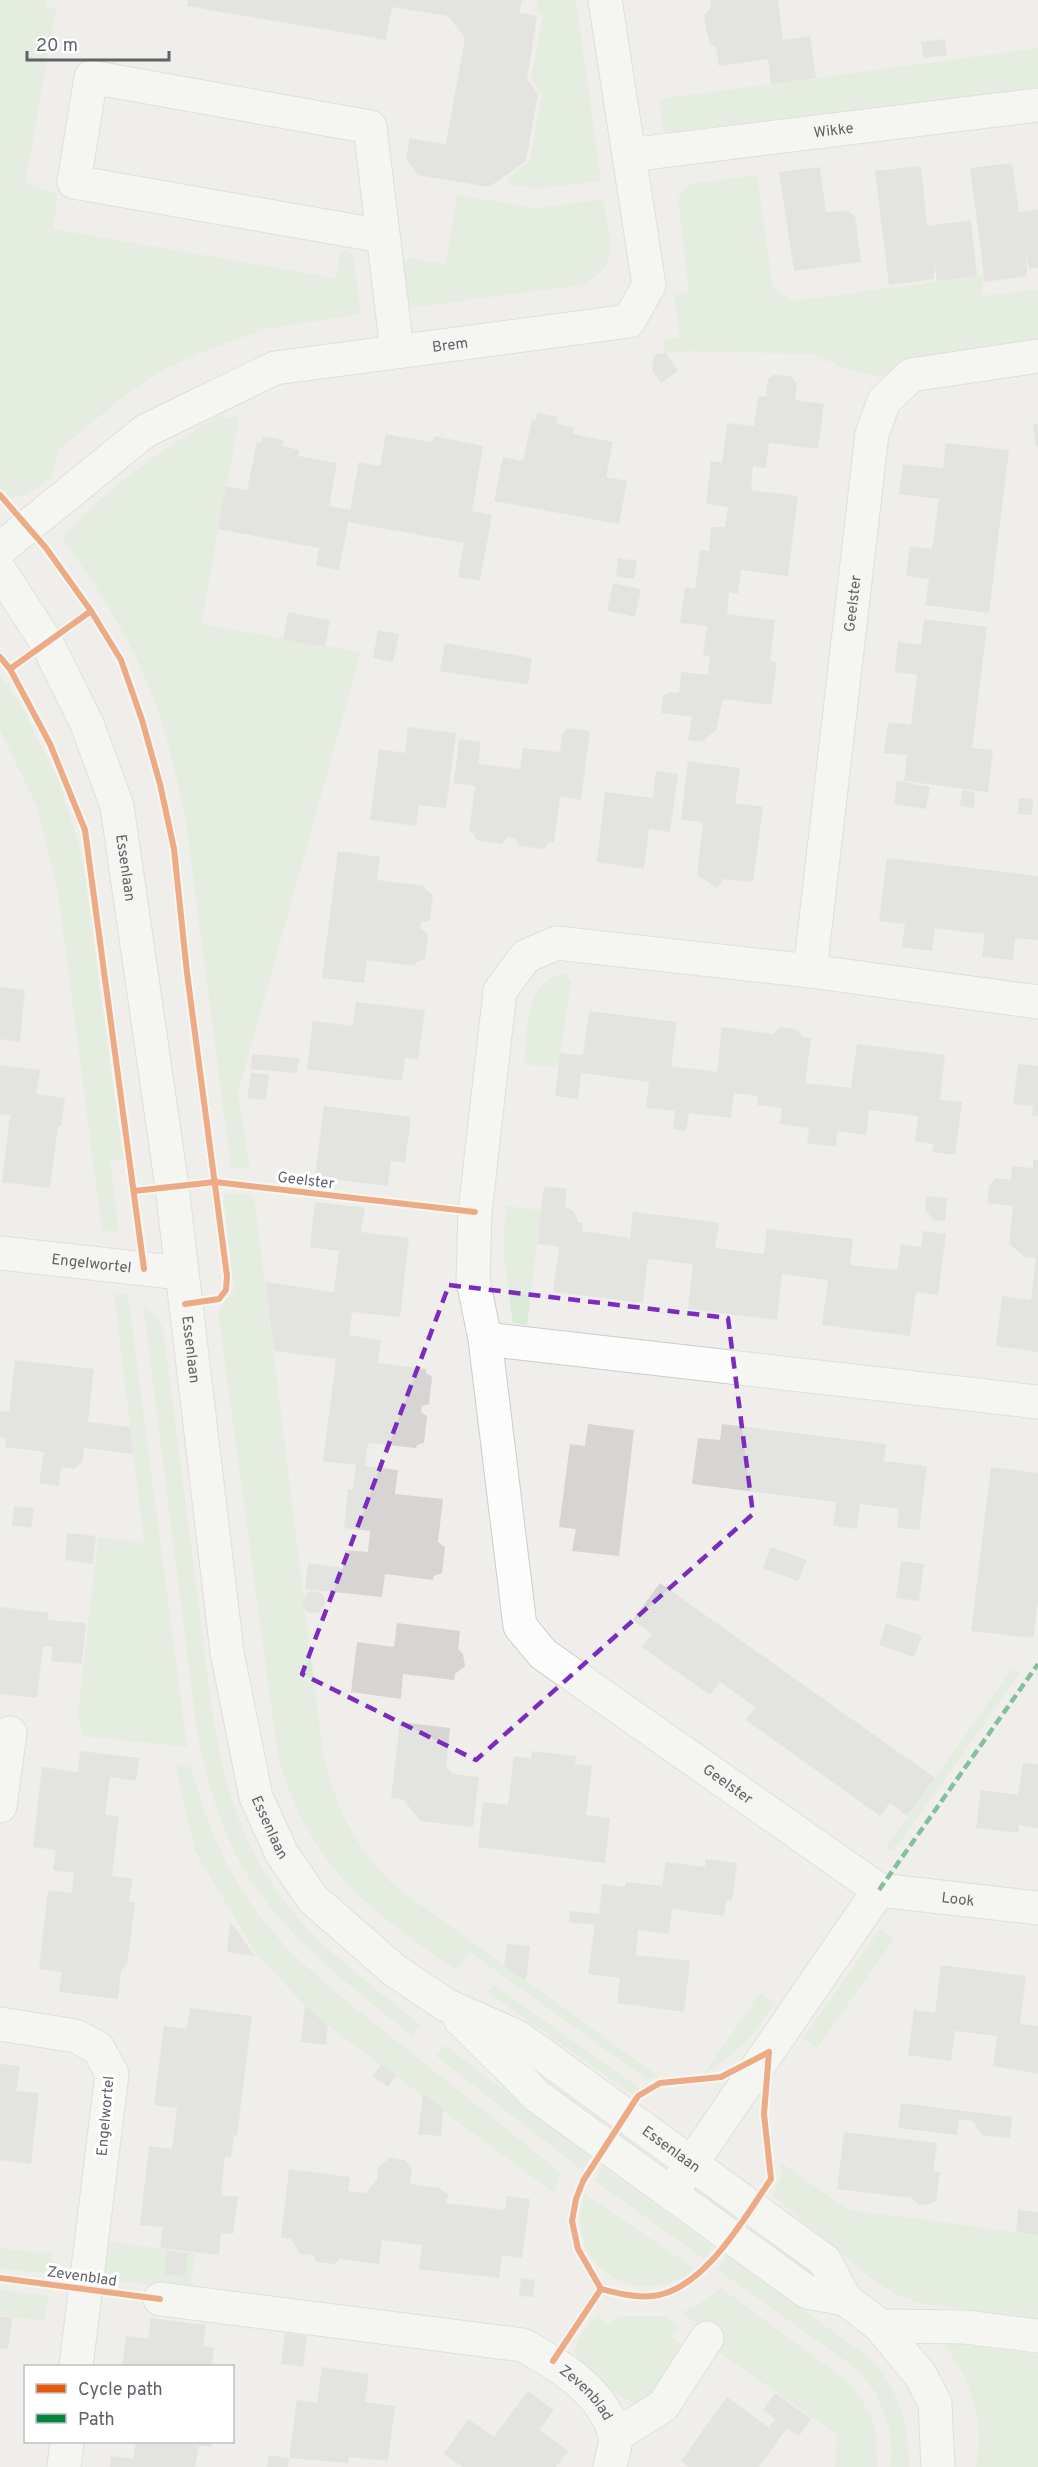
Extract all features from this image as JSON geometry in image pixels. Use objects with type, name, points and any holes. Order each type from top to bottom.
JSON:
[{"type":"street","name":"Brem","points":[[0,549],[145,431],[275,368],[629,321],[649,285],[605,0]]},
{"type":"street","points":[[382,236],[74,182],[92,77],[370,127],[397,350]]},
{"type":"street","name":"Wikke","points":[[629,155],[1038,105]]},
{"type":"street","name":"Geelster","points":[[810,971],[872,434],[884,401],[911,375],[1038,357]]},
{"type":"street","name":"Essenlaan","points":[[0,571],[47,643],[72,693],[87,724],[117,806],[172,1186],[228,1652],[256,1797],[282,1854],[313,1899],[394,1970],[446,2005],[518,2037],[825,2261],[845,2299],[880,2326],[921,2376],[935,2403],[938,2467]]},
{"type":"street","name":"Geelster","points":[[879,1890],[543,1654],[520,1626],[486,1339],[474,1280],[475,1212],[500,991],[526,956],[557,944],[810,971],[1038,1002]]},
{"type":"street","name":"Engelwortel","points":[[0,1253],[182,1273]]},
{"type":"street","points":[[486,1339],[1038,1402]]},
{"type":"street","points":[[0,1806],[10,1733]]},
{"type":"street","points":[[672,2194],[879,1890]]},
{"type":"street","name":"Look","points":[[879,1890],[1038,1908]]},
{"type":"street","name":"Essenlaan","points":[[446,2005],[537,2096],[807,2292],[845,2299]]},
{"type":"street","name":"Engelwortel","points":[[0,2024],[76,2036],[98,2048],[112,2074],[86,2288]]},
{"type":"street","name":"Zevenblad","points":[[76,2365],[86,2288]]},
{"type":"street","name":"Zevenblad","points":[[160,2299],[523,2345],[553,2361],[600,2403],[613,2452],[663,2406],[707,2338]]},
{"type":"street","points":[[880,2326],[965,2327],[1038,2337]]},
{"type":"street","points":[[64,2467],[68,2443]]},
{"type":"highlighted area","points":[[449,1285],[728,1318],[753,1514],[476,1760],[302,1674]]},
{"type":"green space","points":[[0,0],[46,0],[45,6],[56,8],[25,184],[58,193],[53,229],[335,278],[341,251],[349,251],[353,257],[361,314],[266,329],[210,349],[162,370],[119,400],[59,450],[51,478],[28,493],[11,498],[0,485]]},
{"type":"green space","points":[[538,0],[576,0],[601,181],[536,189],[508,184],[509,177],[530,162],[542,93],[531,78],[543,13],[535,11]]},
{"type":"green space","points":[[1038,48],[1038,91],[674,136],[664,133],[659,99]]},
{"type":"green space","points":[[757,175],[773,289],[794,301],[984,275],[982,296],[1038,289],[1038,340],[894,368],[883,377],[849,370],[813,354],[689,351],[664,354],[663,340],[680,338],[674,294],[689,292],[678,198],[690,184]]},
{"type":"green space","points":[[457,195],[536,208],[603,199],[610,238],[608,259],[603,269],[595,277],[581,285],[407,308],[402,265],[409,258],[446,264]]},
{"type":"green space","points":[[222,414],[226,420],[240,414],[201,624],[361,652],[238,1093],[250,1169],[231,1167],[187,829],[174,766],[161,719],[147,682],[126,639],[102,597],[62,538],[78,520],[116,486],[180,439]]},
{"type":"green space","points":[[0,674],[19,702],[57,776],[82,854],[123,1159],[110,1161],[119,1233],[102,1230],[58,891],[38,809],[0,730]]},
{"type":"green space","points":[[564,973],[571,982],[558,1068],[524,1064],[528,1023],[534,997],[541,986],[551,978]]},
{"type":"green space","points":[[232,1193],[254,1196],[323,1754],[334,1793],[348,1825],[367,1854],[393,1885],[658,2076],[648,2080],[470,1952],[456,1970],[394,1925],[345,1882],[325,1857],[292,1796],[278,1757],[218,1311],[234,1290],[224,1199],[225,1195]]},
{"type":"green space","points":[[506,1206],[541,1210],[527,1325],[513,1323],[503,1249]]},
{"type":"green space","points":[[114,1293],[128,1295],[187,1747],[82,1736],[78,1714],[98,1538],[144,1541]]},
{"type":"green space","points":[[143,1303],[156,1316],[163,1328],[211,1704],[217,1739],[234,1806],[247,1839],[278,1893],[335,1955],[421,2025],[412,2036],[310,1950],[265,1901],[231,1844],[219,1815],[196,1725]]},
{"type":"green space","points":[[1012,1669],[1020,1673],[898,1845],[892,1850],[884,1850]]},
{"type":"green space","points":[[175,1764],[190,1765],[221,1851],[237,1883],[262,1919],[296,1957],[334,1991],[561,2173],[554,2193],[315,2016],[257,1955],[195,1851]]},
{"type":"green space","points":[[880,1929],[894,1939],[817,2048],[803,2038]]},
{"type":"green space","points":[[494,1985],[639,2088],[633,2095],[488,1992]]},
{"type":"green space","points":[[760,1993],[775,2003],[747,2042],[712,2070],[704,2073]]},
{"type":"green space","points":[[445,2045],[590,2157],[582,2170],[436,2056]]},
{"type":"green space","points":[[781,2163],[849,2210],[1038,2235],[1038,2319],[925,2304],[900,2296],[877,2283],[772,2195],[782,2175]]},
{"type":"green space","points":[[603,2167],[713,2247],[704,2259],[594,2180]]},
{"type":"green space","points":[[585,2194],[695,2269],[672,2282],[649,2286],[627,2283],[608,2274],[593,2260],[583,2241],[580,2219]]},
{"type":"green space","points":[[109,2242],[195,2253],[190,2290],[104,2279]]},
{"type":"green space","points":[[0,2248],[53,2254],[51,2274],[0,2268]]},
{"type":"green space","points":[[727,2256],[870,2358],[889,2383],[900,2408],[907,2436],[909,2467],[890,2467],[892,2454],[889,2426],[876,2393],[857,2369],[717,2269]]},
{"type":"green space","points":[[721,2288],[851,2384],[871,2415],[876,2433],[877,2467],[835,2467],[837,2435],[716,2350],[722,2341],[681,2312],[697,2306]]},
{"type":"green space","points":[[0,2290],[48,2296],[44,2321],[0,2315]]},
{"type":"green space","points":[[597,2315],[608,2324],[620,2316],[664,2316],[679,2326],[671,2337],[681,2344],[684,2352],[664,2386],[640,2404],[600,2384],[590,2376],[576,2358],[575,2350],[578,2340]]},
{"type":"green space","points":[[948,2342],[1038,2355],[1038,2467],[976,2467],[979,2434],[974,2403],[963,2374],[945,2346]]},
{"type":"building","points":[[188,0],[522,0],[519,13],[537,16],[527,79],[538,94],[526,161],[489,187],[418,175],[406,159],[410,138],[446,144],[465,38],[448,16],[392,7],[386,40],[187,6]]},
{"type":"building","points":[[710,0],[778,0],[783,40],[810,36],[816,78],[771,84],[768,59],[719,66],[716,47],[709,42],[704,15],[711,7]]},
{"type":"building","points":[[945,39],[947,55],[924,58],[921,42]]},
{"type":"building","points":[[1012,163],[1019,212],[1038,209],[1038,268],[1029,269],[1026,253],[1027,276],[985,282],[970,168]]},
{"type":"building","points":[[921,166],[927,226],[971,220],[977,276],[937,281],[934,262],[934,279],[889,285],[875,171]]},
{"type":"building","points":[[820,167],[826,213],[846,210],[855,216],[861,262],[794,271],[779,172]]},
{"type":"building","points":[[666,353],[678,371],[661,383],[652,370],[654,355]]},
{"type":"building","points":[[773,375],[791,376],[797,384],[795,400],[824,404],[818,449],[769,443],[766,468],[753,466],[751,490],[798,496],[788,576],[741,570],[738,594],[729,592],[727,614],[775,620],[770,661],[777,662],[771,705],[723,699],[716,730],[702,742],[688,740],[692,717],[661,713],[663,696],[669,692],[679,693],[681,672],[708,675],[710,656],[703,655],[707,626],[680,623],[685,587],[695,589],[700,550],[709,551],[711,527],[725,527],[728,507],[706,504],[711,461],[722,463],[727,423],[754,426],[758,396],[766,397],[768,379]]},
{"type":"building","points":[[537,413],[558,417],[556,424],[574,428],[573,434],[613,442],[606,477],[627,481],[619,524],[494,501],[503,457],[523,461],[532,420],[536,421]]},
{"type":"building","points":[[1038,424],[1038,446],[1036,446],[1033,425]]},
{"type":"building","points":[[386,434],[432,442],[434,436],[483,446],[472,511],[492,515],[480,581],[458,577],[464,543],[348,522],[339,570],[316,566],[319,548],[218,529],[226,486],[247,490],[257,442],[261,443],[262,436],[283,440],[282,446],[299,450],[298,456],[337,463],[329,506],[350,510],[359,462],[380,466]]},
{"type":"building","points":[[946,443],[1009,450],[989,613],[925,605],[929,579],[906,576],[910,546],[932,549],[939,499],[899,494],[903,464],[943,468]]},
{"type":"building","points":[[618,558],[637,561],[634,579],[616,576]]},
{"type":"building","points":[[613,583],[641,589],[635,617],[607,611]]},
{"type":"building","points":[[288,612],[330,620],[325,647],[283,639]]},
{"type":"building","points":[[924,619],[987,627],[972,748],[993,750],[988,792],[904,781],[907,755],[884,753],[888,722],[911,725],[917,675],[895,672],[898,642],[921,645]]},
{"type":"building","points":[[378,630],[399,634],[393,662],[373,658]]},
{"type":"building","points":[[445,643],[532,658],[528,685],[440,671]]},
{"type":"building","points":[[408,727],[456,733],[446,808],[419,805],[416,826],[370,820],[379,749],[405,753]]},
{"type":"building","points":[[568,728],[590,731],[581,800],[560,797],[554,843],[549,842],[544,849],[519,846],[515,838],[507,837],[502,844],[477,840],[473,833],[469,832],[475,786],[454,783],[459,739],[481,742],[478,764],[520,769],[523,748],[560,752],[562,734]]},
{"type":"building","points":[[688,761],[740,768],[735,803],[763,807],[753,882],[724,879],[717,888],[697,875],[703,822],[681,820]]},
{"type":"building","points":[[656,771],[678,774],[670,832],[649,829],[644,869],[597,862],[605,792],[653,798]]},
{"type":"building","points":[[897,781],[930,787],[926,809],[894,804]]},
{"type":"building","points":[[962,790],[975,792],[974,808],[960,806]]},
{"type":"building","points":[[1019,798],[1033,799],[1032,815],[1018,814]]},
{"type":"building","points":[[338,851],[380,857],[377,880],[425,886],[425,889],[433,894],[430,920],[421,923],[420,928],[428,934],[425,959],[416,962],[416,966],[367,960],[364,983],[322,978]]},
{"type":"building","points":[[887,858],[1038,876],[1038,940],[1015,938],[1013,960],[982,957],[985,934],[935,928],[932,951],[902,947],[905,924],[879,921]]},
{"type":"building","points":[[0,987],[25,990],[20,1042],[0,1039]]},
{"type":"building","points":[[356,1002],[425,1010],[418,1060],[405,1058],[402,1081],[307,1069],[313,1021],[353,1026]]},
{"type":"building","points":[[589,1011],[677,1022],[671,1066],[717,1072],[722,1027],[773,1034],[780,1027],[798,1030],[802,1037],[811,1038],[805,1083],[851,1088],[857,1044],[945,1055],[940,1100],[962,1102],[955,1155],[932,1152],[934,1144],[915,1141],[918,1116],[869,1110],[866,1135],[837,1131],[836,1147],[807,1143],[809,1128],[780,1124],[782,1108],[757,1105],[758,1096],[734,1093],[731,1118],[689,1113],[686,1131],[673,1129],[675,1111],[646,1108],[649,1082],[581,1073],[578,1099],[555,1096],[560,1053],[583,1055]]},
{"type":"building","points":[[252,1054],[299,1058],[297,1073],[251,1069]]},
{"type":"building","points":[[1018,1064],[1038,1066],[1038,1116],[1032,1115],[1033,1106],[1013,1104]]},
{"type":"building","points":[[0,1065],[40,1070],[36,1094],[65,1098],[61,1126],[58,1126],[50,1188],[2,1182],[10,1115],[0,1114]]},
{"type":"building","points":[[251,1073],[269,1075],[266,1100],[247,1098]]},
{"type":"building","points":[[324,1106],[411,1117],[405,1163],[391,1161],[388,1186],[315,1177]]},
{"type":"building","points":[[1033,1160],[1038,1160],[1038,1352],[996,1346],[1002,1296],[1031,1300],[1036,1258],[1025,1257],[1009,1244],[1013,1206],[987,1203],[989,1186],[996,1178],[1011,1180],[1012,1166],[1033,1168]]},
{"type":"building","points":[[544,1186],[567,1189],[565,1207],[574,1211],[578,1222],[583,1223],[582,1231],[630,1238],[633,1212],[719,1223],[715,1248],[764,1254],[767,1229],[853,1239],[850,1265],[897,1270],[901,1244],[921,1247],[923,1231],[946,1234],[938,1295],[916,1292],[910,1336],[822,1325],[828,1280],[782,1274],[777,1320],[688,1309],[693,1264],[648,1259],[643,1303],[553,1292],[559,1247],[537,1244]]},
{"type":"building","points":[[927,1196],[947,1198],[945,1221],[933,1220],[925,1209]]},
{"type":"building","points":[[315,1202],[365,1208],[361,1232],[409,1238],[400,1317],[352,1312],[349,1335],[381,1340],[378,1363],[426,1369],[426,1373],[432,1377],[429,1404],[422,1406],[421,1412],[427,1416],[424,1443],[417,1445],[416,1448],[368,1443],[365,1466],[398,1470],[395,1494],[443,1499],[438,1542],[445,1547],[442,1573],[434,1576],[433,1580],[385,1574],[382,1597],[305,1589],[308,1563],[343,1568],[345,1550],[368,1552],[370,1531],[344,1528],[348,1489],[353,1490],[356,1465],[323,1461],[336,1359],[274,1351],[265,1282],[334,1292],[339,1251],[310,1247]]},
{"type":"building","points":[[15,1360],[94,1369],[88,1422],[130,1427],[133,1454],[84,1448],[82,1462],[74,1469],[61,1467],[59,1486],[39,1483],[44,1452],[5,1447],[6,1438],[0,1437],[0,1411],[9,1412]]},
{"type":"building","points":[[588,1424],[634,1430],[619,1556],[572,1551],[576,1529],[559,1527],[570,1444],[585,1446]]},
{"type":"building","points":[[722,1424],[886,1444],[884,1461],[927,1466],[919,1530],[897,1528],[899,1509],[860,1504],[857,1529],[833,1526],[836,1502],[692,1484],[698,1438],[720,1440]]},
{"type":"building","points":[[991,1467],[1038,1473],[1038,1599],[1033,1638],[971,1631]]},
{"type":"building","points":[[14,1506],[34,1508],[31,1528],[12,1525]]},
{"type":"building","points":[[67,1533],[96,1536],[93,1564],[65,1560]]},
{"type":"building","points":[[771,1547],[807,1560],[798,1581],[763,1568]]},
{"type":"building","points":[[901,1561],[924,1564],[919,1601],[896,1598]]},
{"type":"building","points":[[660,1583],[935,1778],[907,1816],[890,1803],[880,1816],[746,1720],[755,1707],[720,1682],[710,1695],[642,1647],[652,1634],[633,1620]]},
{"type":"building","points":[[314,1591],[322,1594],[325,1602],[322,1610],[314,1613],[306,1610],[303,1602],[306,1594]]},
{"type":"building","points":[[0,1607],[49,1613],[48,1620],[86,1623],[82,1664],[51,1661],[53,1647],[43,1646],[37,1698],[0,1694]]},
{"type":"building","points":[[397,1623],[460,1631],[458,1649],[463,1654],[465,1666],[455,1674],[454,1680],[403,1674],[401,1699],[351,1692],[357,1642],[394,1647]]},
{"type":"building","points":[[886,1623],[922,1636],[914,1657],[879,1645]]},
{"type":"building","points":[[400,1722],[450,1728],[446,1767],[453,1774],[479,1777],[473,1827],[420,1821],[404,1800],[391,1798]]},
{"type":"building","points":[[80,1751],[139,1758],[136,1781],[110,1777],[105,1815],[119,1816],[112,1876],[133,1879],[129,1902],[135,1902],[127,1965],[121,1970],[118,1999],[59,1992],[62,1972],[39,1969],[48,1890],[72,1893],[74,1873],[53,1870],[56,1850],[33,1847],[42,1767],[78,1772]]},
{"type":"building","points":[[532,1751],[576,1756],[575,1764],[592,1766],[586,1815],[610,1818],[605,1863],[478,1847],[483,1802],[508,1805],[514,1756],[531,1759]]},
{"type":"building","points":[[1023,1763],[1038,1764],[1038,1828],[1019,1825],[1018,1833],[976,1828],[981,1790],[1018,1795]]},
{"type":"building","points":[[705,1859],[737,1863],[732,1901],[726,1900],[724,1916],[672,1909],[669,1934],[638,1930],[636,1955],[690,1961],[684,2012],[617,2003],[620,1978],[588,1974],[595,1925],[569,1922],[570,1911],[599,1914],[602,1884],[625,1887],[626,1882],[662,1886],[666,1862],[705,1867]]},
{"type":"building","points":[[230,1921],[247,1945],[255,1956],[227,1952]]},
{"type":"building","points":[[507,1944],[530,1946],[526,1981],[504,1966]]},
{"type":"building","points":[[941,1965],[1026,1976],[1020,2024],[1038,2026],[1038,2074],[993,2066],[997,2036],[955,2031],[951,2061],[908,2055],[914,2010],[935,2013]]},
{"type":"building","points":[[305,2006],[328,2026],[326,2045],[301,2042]]},
{"type":"building","points":[[190,2008],[252,2016],[237,2136],[234,2135],[231,2158],[225,2157],[221,2195],[238,2197],[233,2234],[221,2233],[219,2255],[160,2248],[163,2227],[140,2225],[149,2146],[172,2149],[177,2108],[154,2105],[164,2026],[187,2029]]},
{"type":"building","points":[[0,2064],[20,2066],[16,2091],[39,2093],[31,2164],[0,2160]]},
{"type":"building","points":[[381,2064],[396,2075],[388,2087],[373,2076]]},
{"type":"building","points":[[423,2094],[443,2109],[441,2136],[418,2134]]},
{"type":"building","points":[[901,2103],[1012,2117],[1010,2138],[982,2135],[973,2121],[959,2119],[957,2135],[898,2128]]},
{"type":"building","points":[[844,2132],[937,2143],[933,2171],[940,2172],[936,2201],[928,2205],[918,2204],[912,2198],[837,2189]]},
{"type":"building","points":[[390,2157],[405,2160],[412,2168],[410,2184],[440,2188],[448,2195],[446,2203],[505,2210],[507,2196],[530,2199],[522,2258],[502,2255],[499,2278],[419,2269],[422,2245],[382,2240],[379,2264],[339,2259],[335,2264],[316,2262],[313,2255],[300,2254],[291,2239],[281,2238],[289,2169],[350,2177],[348,2191],[366,2193],[377,2180],[378,2168]]},
{"type":"building","points":[[1018,2210],[1038,2212],[1038,2235],[1016,2232]]},
{"type":"building","points":[[167,2251],[188,2254],[185,2276],[164,2274]]},
{"type":"building","points":[[521,2278],[535,2280],[533,2297],[519,2296]]},
{"type":"building","points":[[0,2316],[12,2318],[8,2349],[0,2348]]},
{"type":"building","points":[[151,2318],[206,2325],[203,2346],[214,2348],[212,2365],[122,2365],[126,2336],[148,2339]]},
{"type":"building","points":[[285,2333],[307,2336],[303,2367],[281,2364]]},
{"type":"building","points":[[322,2367],[369,2374],[365,2402],[395,2406],[388,2461],[349,2457],[348,2463],[289,2458],[297,2400],[317,2403]]},
{"type":"building","points":[[528,2391],[554,2410],[539,2430],[568,2451],[556,2467],[463,2467],[444,2454],[468,2419],[494,2437]]},
{"type":"building","points":[[775,2393],[811,2419],[799,2436],[787,2428],[759,2467],[689,2467],[681,2461],[727,2397],[769,2428],[775,2419],[763,2410]]},
{"type":"building","points":[[136,2443],[212,2443],[212,2447],[199,2446],[195,2467],[110,2467],[111,2456],[133,2459]]},
{"type":"building","points":[[269,2455],[289,2458],[288,2467],[267,2467]]},
{"type":"marked path","points":[[879,1890],[1038,1664]]},
{"type":"cycle path","points":[[0,495],[46,548],[91,611],[121,660],[142,720],[160,784],[174,849],[187,973],[227,1276],[226,1290],[219,1299],[185,1304]]},
{"type":"cycle path","points":[[10,669],[91,611]]},
{"type":"cycle path","points":[[0,657],[10,669],[50,744],[85,830],[144,1269]]},
{"type":"cycle path","points":[[134,1191],[215,1182],[475,1212]]},
{"type":"cycle path","points":[[769,2052],[764,2114],[771,2179],[735,2232],[705,2267],[689,2281],[671,2291],[652,2296],[639,2296],[601,2289],[578,2249],[572,2221],[576,2199],[583,2181],[638,2096],[660,2083],[721,2077],[769,2052]]},
{"type":"cycle path","points":[[0,2278],[160,2299]]},
{"type":"cycle path","points":[[553,2361],[601,2289]]}]
